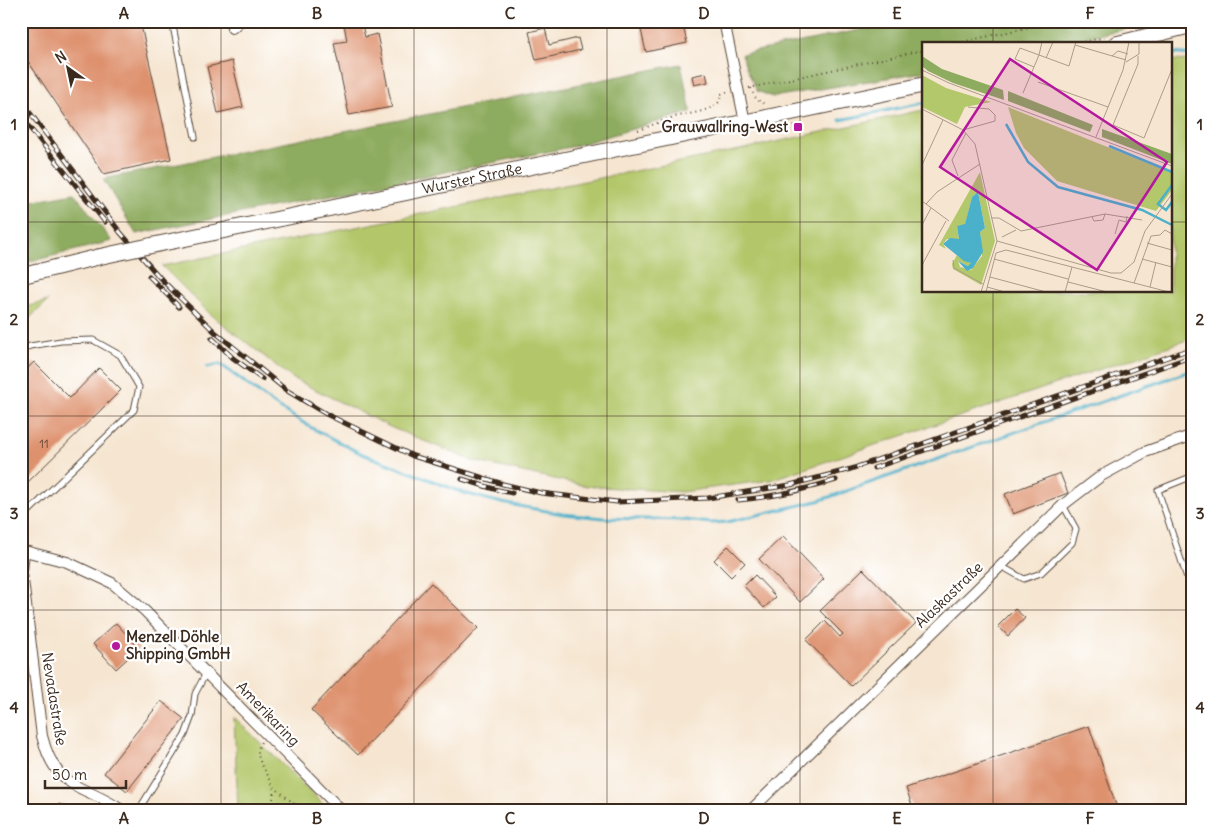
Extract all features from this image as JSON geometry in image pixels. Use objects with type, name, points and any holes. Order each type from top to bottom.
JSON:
[{"type":"main road","points":[[1124,42],[1193,25]]},
{"type":"main road","name":"Wurster Straße","points":[[21,276],[149,246],[922,85]]},
{"type":"street","points":[[724,21],[745,122]]},
{"type":"street","name":"Alaskastraße","points":[[750,811],[1063,505],[1101,476],[1145,452],[1192,438]]},
{"type":"street","name":"Amerikaring","points":[[22,550],[67,562],[112,583],[145,611],[342,811]]},
{"type":"street","name":"Nevadastraße","points":[[22,550],[22,572],[45,749],[58,772],[66,780],[123,811]]},
{"type":"lane","points":[[172,21],[195,137]]},
{"type":"lane","points":[[21,351],[30,346],[61,341],[93,340],[120,355],[139,387],[134,410],[21,519]]},
{"type":"lane","points":[[1186,575],[1158,490],[1193,476]]},
{"type":"lane","points":[[1001,566],[1024,579],[1041,573],[1072,543],[1076,529],[1063,505]]},
{"type":"lane","points":[[138,811],[185,736],[192,716],[195,694],[206,672]]},
{"type":"path","points":[[962,42],[1057,21]]},
{"type":"path","points":[[1189,42],[1193,41]]},
{"type":"path","points":[[751,88],[922,50]]},
{"type":"path","points":[[266,734],[258,747],[258,758],[274,787],[303,811]]},
{"type":"path","points":[[272,811],[274,787]]},
{"type":"green space","points":[[903,21],[1161,21],[1065,42],[922,42],[922,72],[773,97],[757,91],[742,54]]},
{"type":"green space","points":[[1172,60],[1193,61],[1193,338],[771,480],[682,492],[586,486],[473,461],[390,427],[292,378],[210,314],[162,266],[739,150],[922,110],[922,292],[1172,292]]},
{"type":"green space","points":[[681,64],[691,112],[571,147],[136,234],[103,179]]},
{"type":"green space","points":[[74,193],[112,241],[21,264],[21,203]]},
{"type":"green space","points":[[48,301],[21,326],[21,308]]},
{"type":"green space","points":[[234,717],[330,811],[238,811]]},
{"type":"building","points":[[21,21],[140,21],[171,159],[104,174],[21,51]]},
{"type":"building","points":[[361,21],[365,37],[377,34],[392,107],[349,115],[334,43],[347,41],[344,24]]},
{"type":"building","points":[[639,21],[682,21],[687,43],[646,52]]},
{"type":"building","points":[[545,28],[549,45],[578,38],[581,50],[536,60],[529,32]]},
{"type":"building","points":[[232,61],[243,107],[218,113],[207,67]]},
{"type":"building","points":[[706,73],[708,82],[694,85],[692,76]]},
{"type":"building","points":[[34,362],[70,398],[99,368],[121,390],[21,489],[21,375]]},
{"type":"building","points":[[1060,473],[1068,493],[1013,514],[1005,494]]},
{"type":"building","points":[[783,536],[824,579],[800,602],[759,559]]},
{"type":"building","points":[[728,546],[745,563],[731,577],[714,560]]},
{"type":"building","points":[[863,569],[916,623],[851,686],[806,640],[825,621],[840,637],[843,634],[820,611]]},
{"type":"building","points":[[755,575],[776,597],[764,608],[744,586]]},
{"type":"building","points":[[431,583],[478,628],[358,755],[311,710]]},
{"type":"building","points":[[1015,609],[1025,618],[1008,636],[998,626]]},
{"type":"building","name":"Menzell Döhle Shipping GmbH","points":[[116,623],[139,648],[116,669],[93,644]]},
{"type":"building","points":[[161,701],[184,719],[127,791],[104,773]]},
{"type":"building","points":[[1089,726],[1118,811],[914,811],[906,788]]},
{"type":"building","points":[[21,770],[23,770],[25,792],[21,793]]},
{"type":"building","points":[[59,804],[75,811],[56,811]]},
{"type":"waterway","points":[[1172,53],[1193,55]]},
{"type":"waterway","points":[[840,120],[922,103]]},
{"type":"waterway","points":[[207,367],[220,364],[275,405],[310,427],[360,453],[464,493],[502,503],[563,514],[604,518],[684,520],[711,523],[727,522],[818,501],[1193,370]]},
{"type":"railway","points":[[21,101],[120,232],[162,280],[215,332],[286,390],[326,414],[413,456],[503,484],[541,493],[617,502],[708,498],[790,485],[851,469],[1193,348]]},
{"type":"railway","points":[[21,117],[105,222]]},
{"type":"railway","points":[[149,276],[179,307]]},
{"type":"railway","points":[[212,338],[233,358],[262,379]]},
{"type":"railway","points":[[874,468],[1193,356]]},
{"type":"railway","points":[[462,479],[512,493]]},
{"type":"railway","points":[[738,500],[788,493],[836,480]]},
{"type":"place","name":"Grauwallring-West","points":[[798,127]]},
{"type":"place","name":"Menzell Döhle Shipping GmbH","points":[[116,646]]}]
